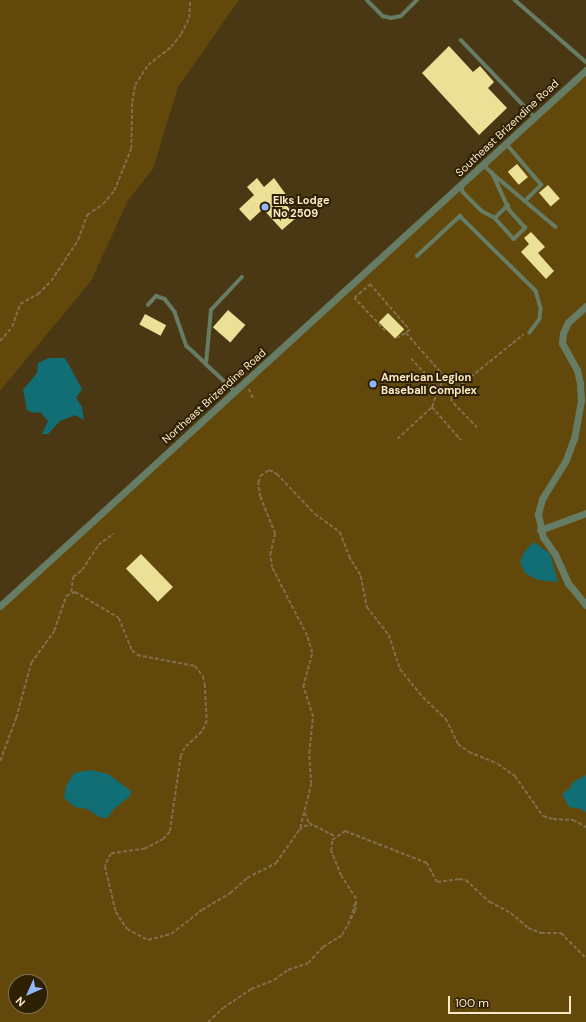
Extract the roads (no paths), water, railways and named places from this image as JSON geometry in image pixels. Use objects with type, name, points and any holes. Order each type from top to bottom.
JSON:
[{"type":"street","name":"Southeast Brizendine Road","points":[[443,203],[534,116],[586,70]]},
{"type":"street","name":"Northeast Brizendine Road","points":[[0,606],[443,203]]},
{"type":"street","points":[[586,306],[568,322],[563,333],[562,342],[579,376],[580,400],[570,453],[540,506],[538,514],[540,530],[568,583],[586,605]]},
{"type":"street","points":[[540,530],[586,514]]},
{"type":"lane","points":[[367,0],[383,16],[391,18],[401,16],[417,0]]},
{"type":"lane","points":[[515,0],[586,62]]},
{"type":"lane","points":[[461,40],[534,116]]},
{"type":"lane","points":[[506,144],[541,184],[526,201]]},
{"type":"lane","points":[[484,165],[492,174],[556,227]]},
{"type":"lane","points":[[462,185],[463,192],[482,211],[494,218],[514,239],[525,228],[509,210],[508,205],[492,174]]},
{"type":"lane","points":[[494,218],[508,205]]},
{"type":"lane","points":[[417,256],[460,216],[536,291],[541,309],[540,319],[530,333]]},
{"type":"lane","points":[[206,364],[211,310],[242,277]]},
{"type":"lane","points":[[148,305],[156,296],[165,299],[175,312],[187,346],[236,391]]},
{"type":"water","points":[[49,358],[65,358],[82,389],[76,398],[82,407],[84,420],[75,415],[60,421],[48,434],[42,434],[48,421],[40,412],[34,413],[27,410],[23,390],[37,373],[38,363]]},
{"type":"water","points":[[534,542],[550,554],[558,582],[538,580],[525,573],[520,562],[524,552]]},
{"type":"water","points":[[91,770],[108,774],[131,791],[130,796],[114,809],[107,818],[99,817],[87,809],[75,807],[64,798],[66,786],[74,773]]},
{"type":"water","points":[[586,775],[586,812],[584,812],[582,809],[569,807],[562,794],[570,788],[573,782]]},
{"type":"place","name":"Elks Lodge No 2509","points":[[265,207]]},
{"type":"place","name":"American Legion Baseball Complex","points":[[373,384]]}]
